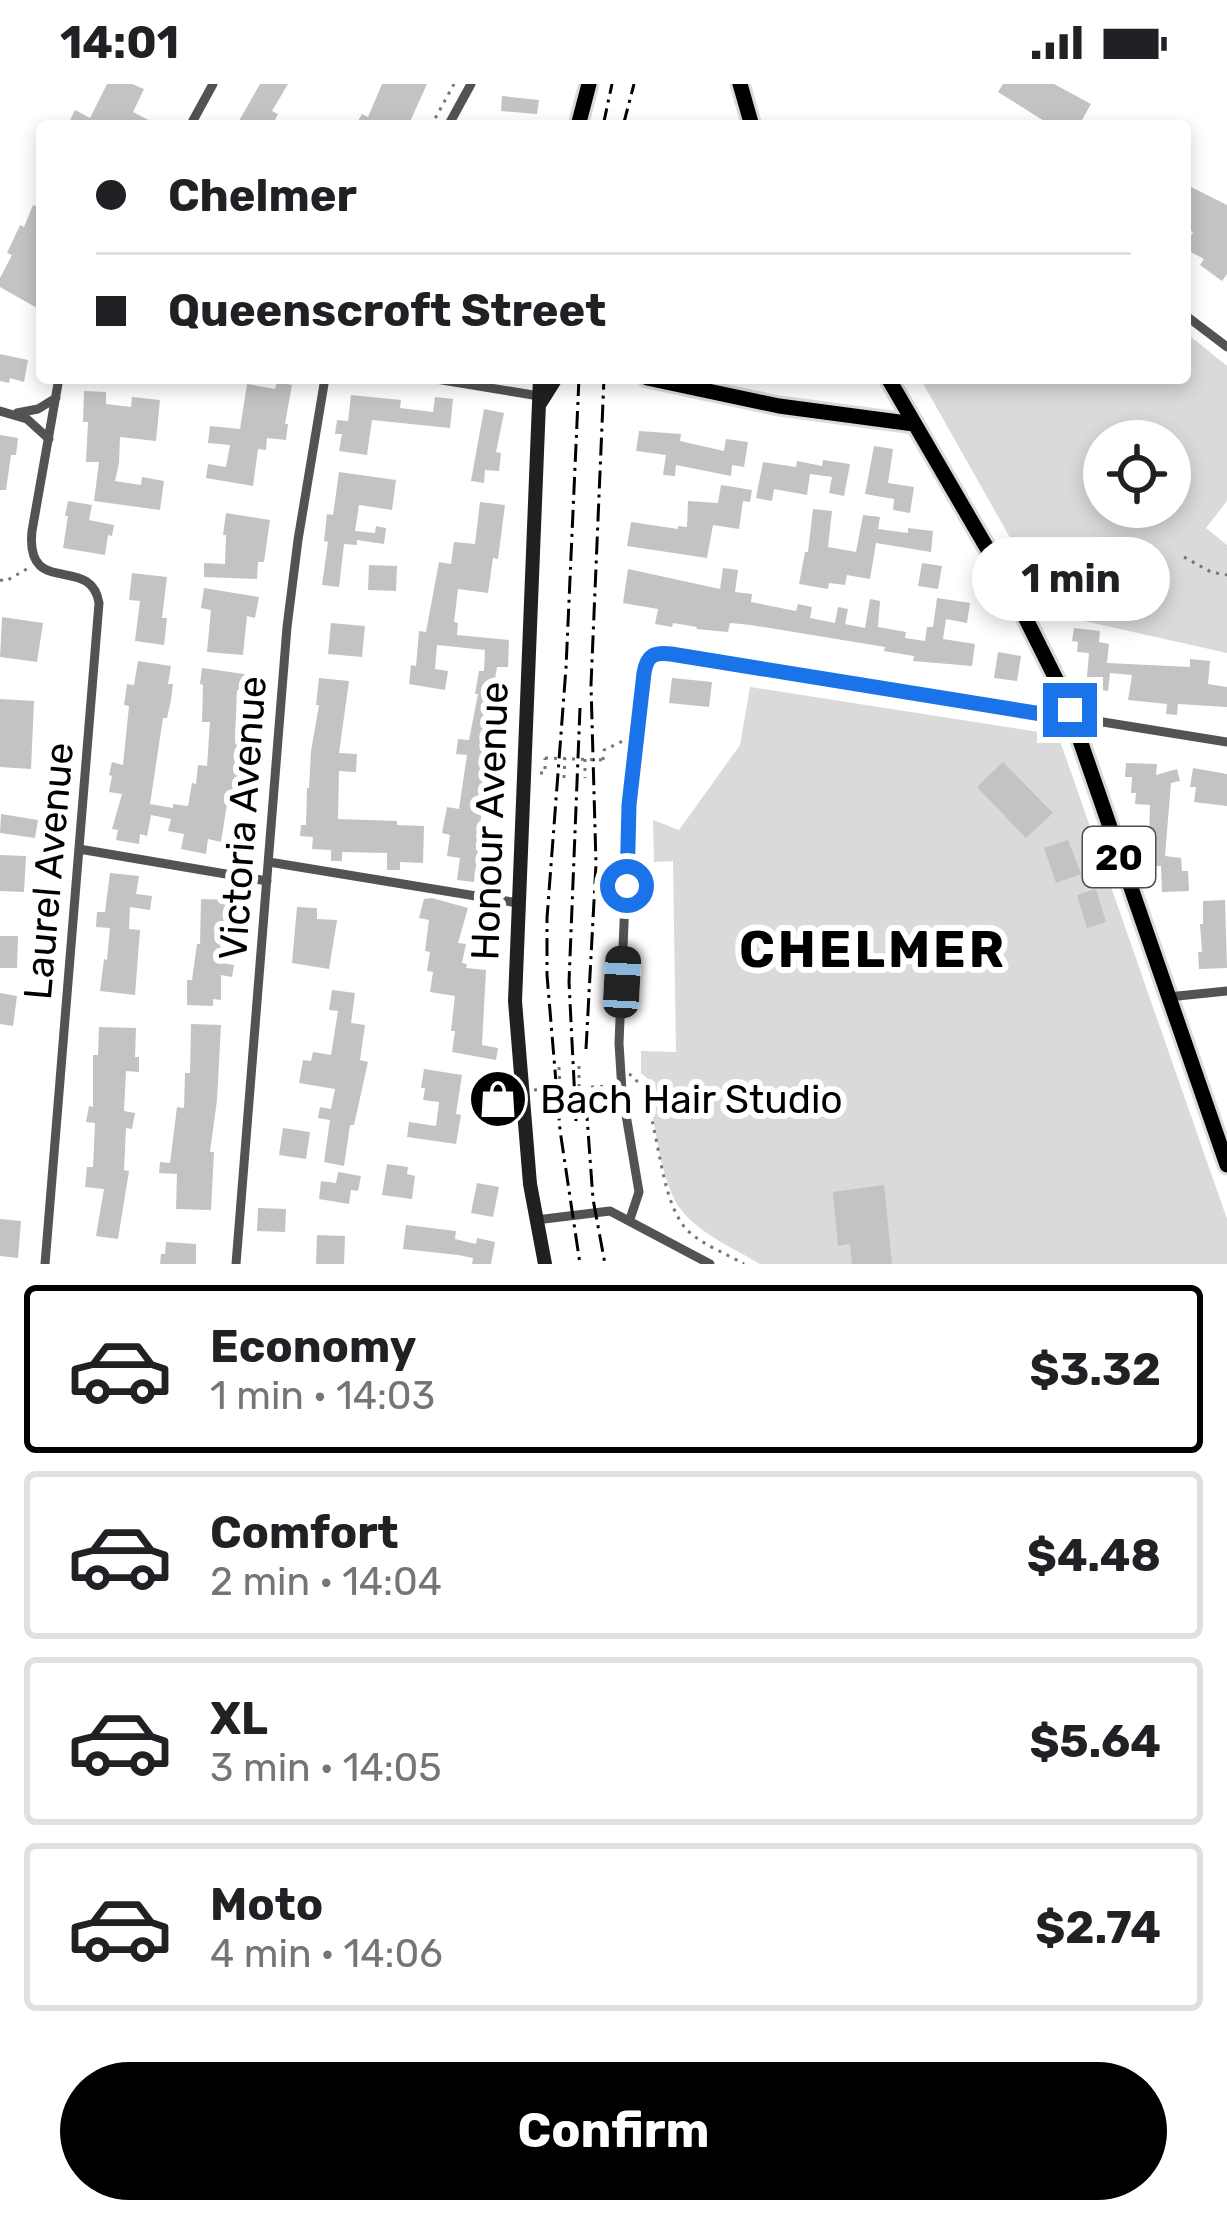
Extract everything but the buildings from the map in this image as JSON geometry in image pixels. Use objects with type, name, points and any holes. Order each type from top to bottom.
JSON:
[{"type":"main road","points":[[580,120],[589,84]]},
{"type":"main road","points":[[740,84],[750,120]]},
{"type":"main road","name":"Honour Avenue","points":[[540,384],[516,1032],[527,1162],[545,1264]]},
{"type":"main road","points":[[539,401],[552,384]]},
{"type":"main road","points":[[675,384],[779,406],[914,424]]},
{"type":"main road","name":"20","points":[[891,384],[1029,621],[1071,714],[1227,1165]]},
{"type":"street","points":[[193,120],[212,84]]},
{"type":"street","points":[[451,120],[471,84]]},
{"type":"street","points":[[1191,320],[1227,347]]},
{"type":"street","points":[[36,563],[31,542],[58,384]]},
{"type":"street","name":"Victoria Avenue","points":[[236,1264],[291,584],[324,384]]},
{"type":"street","points":[[458,384],[539,401]]},
{"type":"street","points":[[6,412],[34,410],[56,398]]},
{"type":"street","points":[[6,412],[30,421],[50,440]]},
{"type":"street","name":"Laurel Avenue","points":[[36,563],[47,571],[88,580],[99,600],[45,1264]]},
{"type":"street","points":[[630,1219],[638,1202],[638,1186],[619,1043],[629,805],[650,656],[671,654],[1227,742]]},
{"type":"street","points":[[79,849],[267,881]]},
{"type":"street","points":[[269,862],[518,903]]},
{"type":"street","points":[[1168,998],[1227,991]]},
{"type":"street","points":[[536,1220],[604,1210],[630,1219],[710,1264]]},
{"type":"path","points":[[434,120],[454,84]]},
{"type":"path","points":[[1184,557],[1211,572],[1227,574]]},
{"type":"path","points":[[0,580],[36,563]]},
{"type":"path","points":[[540,772],[545,773],[545,758],[603,760],[604,750],[626,739]]},
{"type":"path","points":[[564,778],[565,758]]},
{"type":"path","points":[[586,759],[586,778]]},
{"type":"path","points":[[579,1066],[579,1087]]},
{"type":"path","points":[[559,1067],[560,1088]]},
{"type":"path","points":[[621,1075],[633,1075],[640,1082],[662,1178],[687,1230],[744,1264]]},
{"type":"path","points":[[591,1087],[607,1086]]},
{"type":"path","points":[[538,1090],[550,1089]]},
{"type":"shaded area","points":[[1191,337],[1227,366],[1227,501],[1206,528],[1227,545],[1227,653],[1053,614],[923,384],[1191,384]]},
{"type":"shaded area","points":[[750,687],[1058,735],[1227,1219],[1227,1264],[760,1264],[709,1235],[683,1212],[663,1168],[647,1078],[641,1073],[641,1051],[676,1052],[673,861],[654,862],[653,820],[679,830],[740,745]]},
{"type":"railway","points":[[604,120],[612,84]]},
{"type":"railway","points":[[625,120],[634,84]]},
{"type":"railway","points":[[579,384],[547,975],[560,1130],[580,1264]]},
{"type":"railway","points":[[586,1049],[596,864],[591,685],[604,384]]},
{"type":"railway","points":[[576,1121],[569,982],[580,708]]},
{"type":"railway","points":[[586,1103],[593,1199],[605,1264]]},
{"type":"place","name":"Bach Hair Studio","points":[[498,1099]]},
{"type":"district","name":"CHELMER","points":[[873,949]]},
{"type":"route","points":[[627,886],[629,805],[644,673],[654,654],[1048,715],[1070,710]]}]
